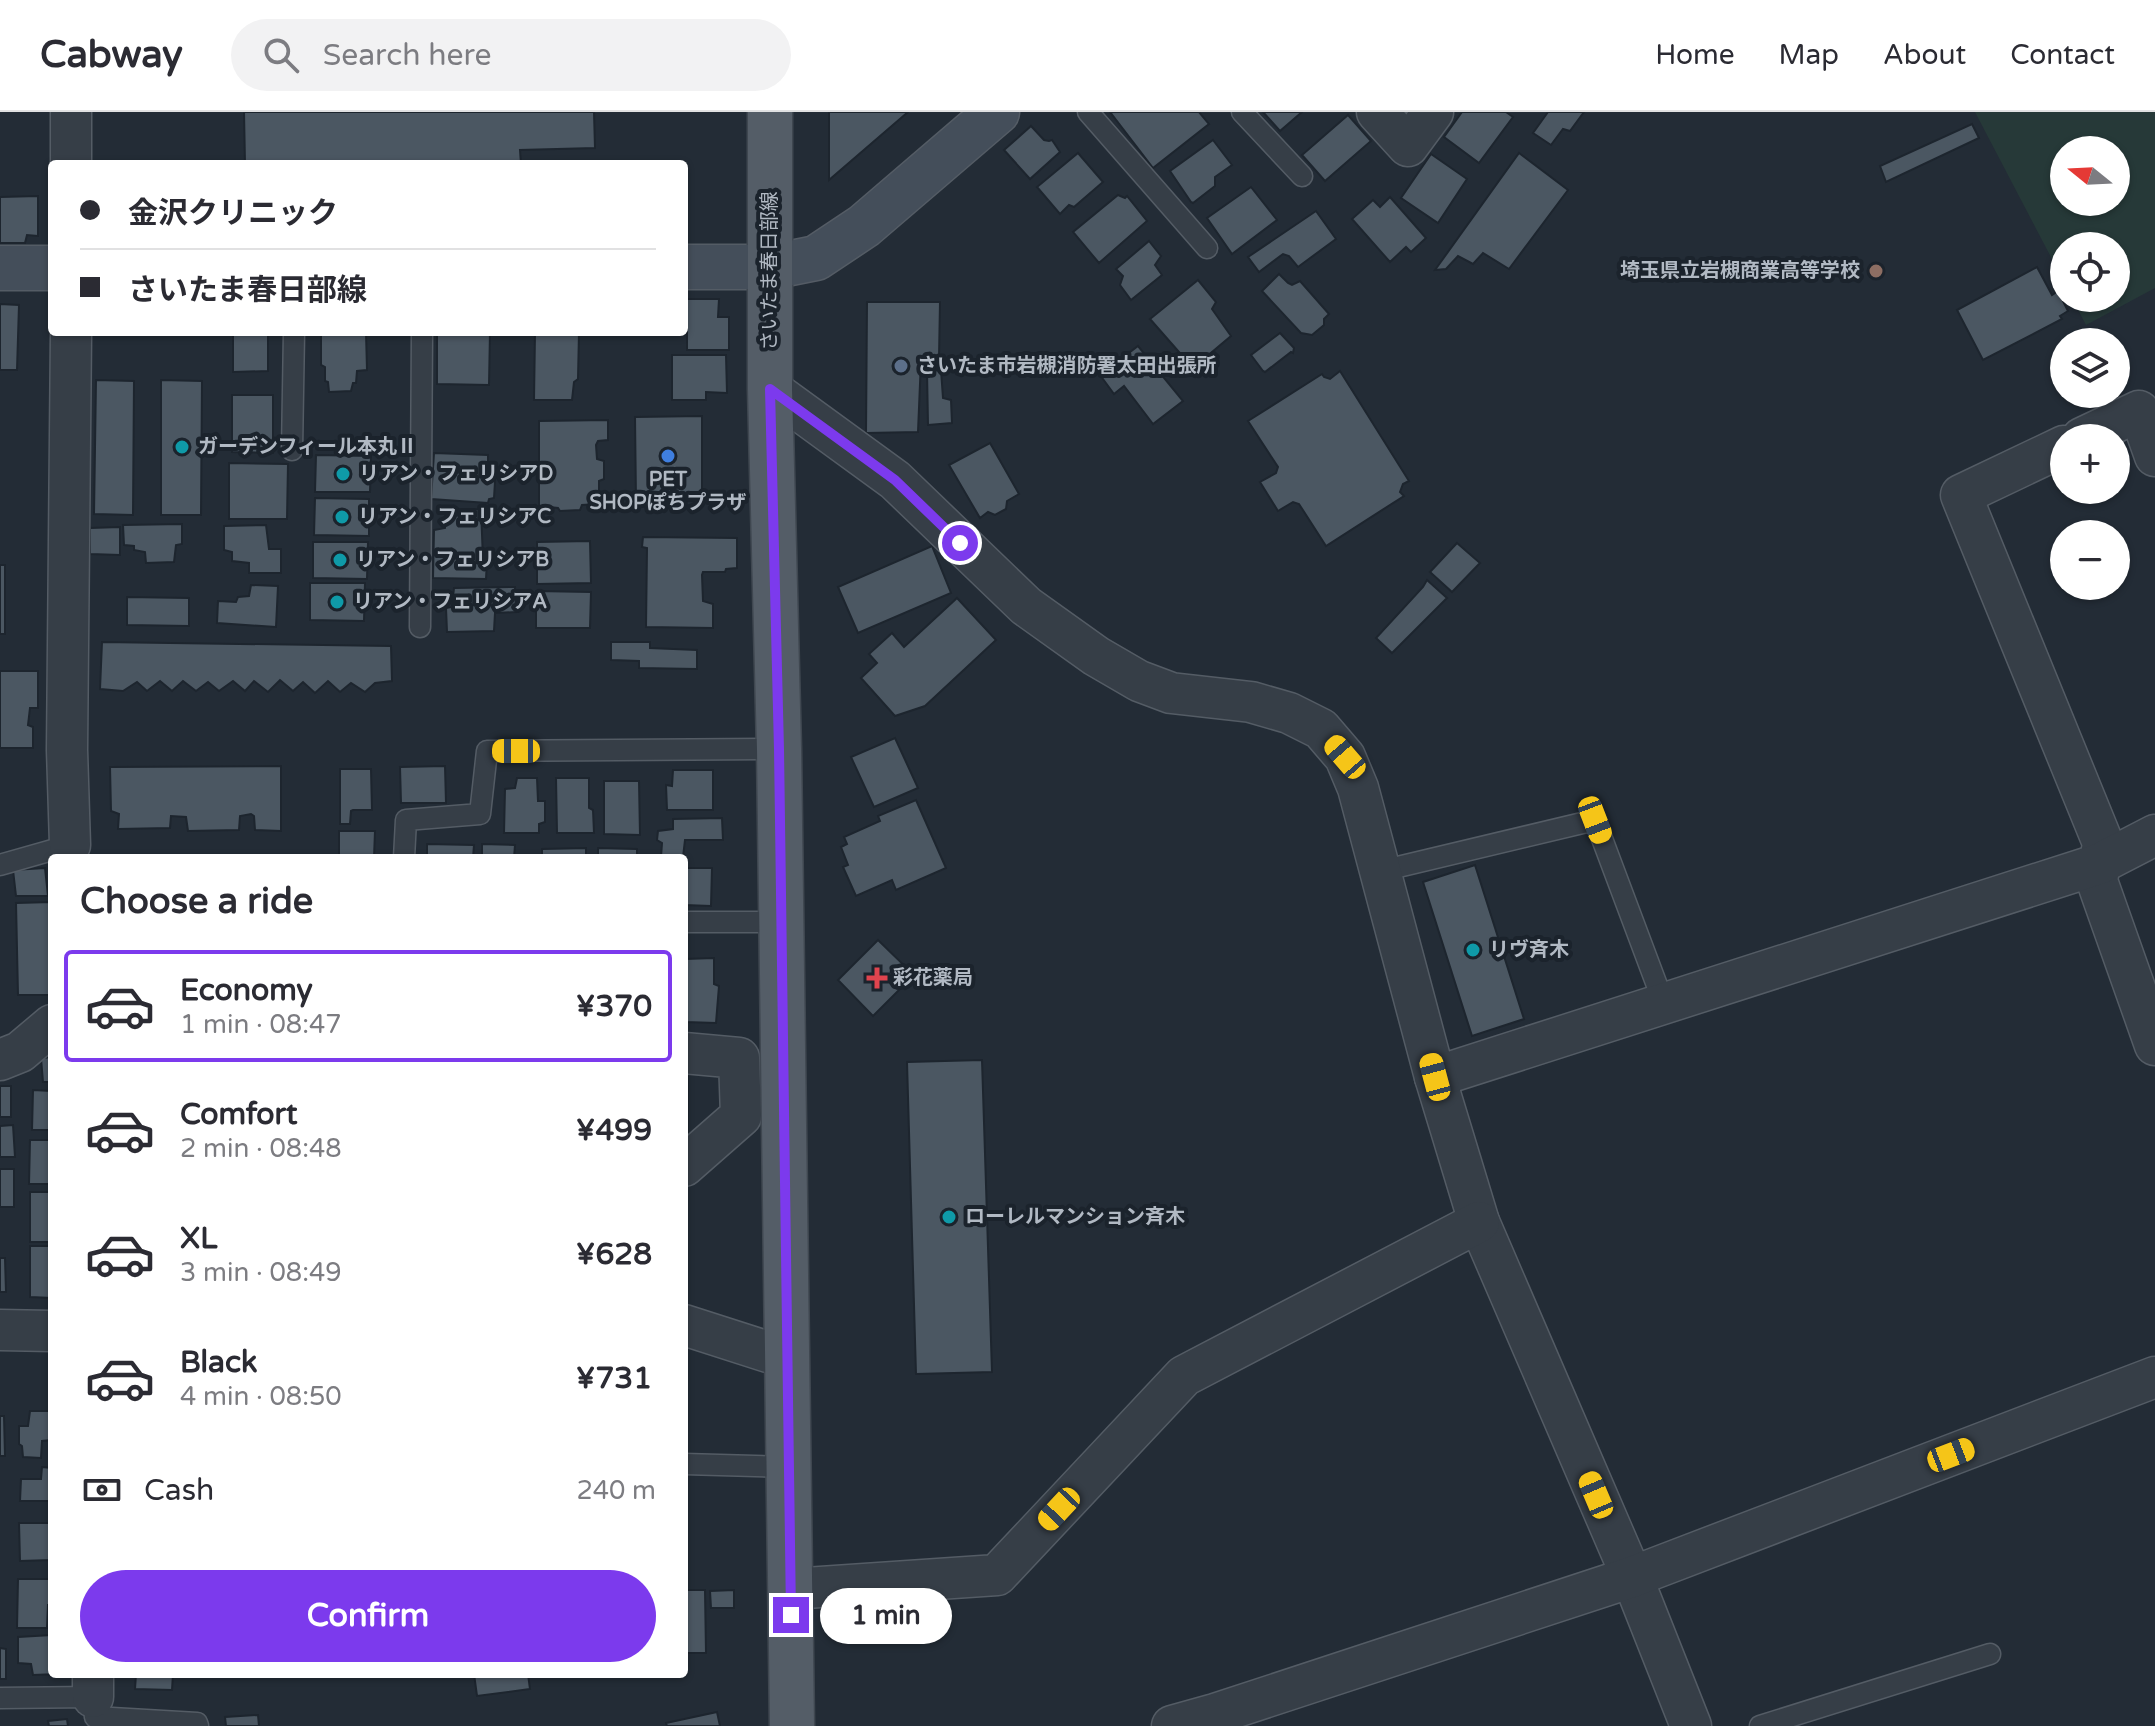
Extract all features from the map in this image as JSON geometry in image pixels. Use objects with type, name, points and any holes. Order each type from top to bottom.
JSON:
[{"type":"main road","name":"さいたま春日部線","points":[[770,112],[770,389],[782,922],[792,1726]]},
{"type":"street","points":[[71,112],[71,160]]},
{"type":"street","points":[[688,267],[771,267],[816,258],[864,226],[997,112]]},
{"type":"street","points":[[1377,112],[1408,146],[1433,112]]},
{"type":"street","points":[[0,268],[48,268]]},
{"type":"street","points":[[70,845],[67,750],[71,336]]},
{"type":"street","points":[[770,389],[895,480],[1026,606],[1096,656],[1139,681],[1171,693],[1251,702],[1289,713],[1321,729],[1345,757],[1358,788],[1435,1077],[1479,1222],[1632,1577],[1691,1726]]},
{"type":"street","points":[[2112,424],[2139,411],[2155,456]]},
{"type":"street","points":[[2050,453],[1961,495],[2103,843],[2097,881],[2155,1045]]},
{"type":"street","points":[[1435,1077],[2099,864],[2155,835]]},
{"type":"street","points":[[0,1060],[20,1052],[48,1028]]},
{"type":"street","points":[[688,1053],[739,1058],[741,1116],[688,1162]]},
{"type":"street","points":[[791,1589],[997,1575],[1184,1376],[1479,1222]]},
{"type":"street","points":[[688,1326],[787,1358]]},
{"type":"street","points":[[0,1330],[48,1331]]},
{"type":"street","points":[[1172,1726],[1632,1577],[2155,1377]]},
{"type":"lane","points":[[1088,112],[1207,248]]},
{"type":"lane","points":[[1242,112],[1302,176]]},
{"type":"lane","points":[[292,450],[294,336]]},
{"type":"lane","points":[[420,627],[422,336]]},
{"type":"lane","points":[[404,854],[406,820],[480,814],[487,751],[779,749]]},
{"type":"lane","points":[[1381,871],[1595,820],[1664,1004]]},
{"type":"lane","points":[[0,865],[70,845]]},
{"type":"lane","points":[[688,922],[782,922]]},
{"type":"lane","points":[[688,1464],[789,1467]]},
{"type":"lane","points":[[1760,1726],[1990,1654]]},
{"type":"lane","points":[[0,1698],[93,1686],[95,1717],[197,1723],[198,1726]]},
{"type":"green space","points":[[1975,112],[2155,112],[2155,288],[2130,301],[2130,232],[2050,232],[2050,255]]},
{"type":"green space","points":[[2079,312],[2110,312],[2086,325]]},
{"type":"building","points":[[244,112],[594,112],[595,148],[520,150],[521,160],[245,160]]},
{"type":"building","points":[[829,112],[908,112],[829,180]]},
{"type":"building","points":[[1110,112],[1199,112],[1209,124],[1153,168]]},
{"type":"building","points":[[1263,112],[1302,112],[1280,131]]},
{"type":"building","points":[[1462,112],[1506,112],[1513,117],[1479,163],[1444,137]]},
{"type":"building","points":[[1548,112],[1584,112],[1570,131],[1563,129],[1551,145],[1533,133]]},
{"type":"building","points":[[1348,115],[1371,141],[1325,181],[1302,155]]},
{"type":"building","points":[[1972,124],[1979,138],[1886,182],[1880,166]]},
{"type":"building","points":[[1031,126],[1044,140],[1052,140],[1060,152],[1030,179],[1004,150]]},
{"type":"building","points":[[1213,140],[1232,165],[1215,177],[1215,186],[1193,203],[1170,171]]},
{"type":"building","points":[[1078,153],[1103,182],[1074,207],[1069,205],[1060,214],[1037,187]]},
{"type":"building","points":[[1519,153],[1568,190],[1509,269],[1483,253],[1473,264],[1458,256],[1446,269],[1435,270]]},
{"type":"building","points":[[1431,154],[1467,179],[1438,223],[1401,198]]},
{"type":"building","points":[[1251,187],[1277,220],[1232,254],[1207,218]]},
{"type":"building","points":[[1118,195],[1127,196],[1147,221],[1099,263],[1073,232]]},
{"type":"building","points":[[38,196],[38,236],[27,235],[25,243],[0,243],[0,197]]},
{"type":"building","points":[[1390,197],[1426,238],[1411,252],[1406,247],[1390,262],[1352,219],[1373,200],[1380,207]]},
{"type":"building","points":[[1316,211],[1336,239],[1298,267],[1289,256],[1283,254],[1259,272],[1248,257]]},
{"type":"building","points":[[1149,241],[1161,256],[1155,265],[1162,275],[1131,300],[1120,285],[1123,276],[1116,269]]},
{"type":"building","points":[[2037,267],[2050,291],[2050,312],[2066,312],[2060,316],[2062,319],[1983,360],[1957,310]]},
{"type":"building","points":[[1279,274],[1292,285],[1300,281],[1329,314],[1324,319],[1324,325],[1312,335],[1301,333],[1262,291]]},
{"type":"building","points":[[1198,280],[1216,302],[1212,309],[1231,336],[1193,368],[1150,319]]},
{"type":"building","points":[[688,299],[719,299],[718,317],[729,317],[729,350],[687,350]]},
{"type":"building","points":[[867,302],[940,302],[939,358],[921,360],[918,432],[866,433]]},
{"type":"building","points":[[0,304],[19,305],[17,370],[0,370]]},
{"type":"building","points":[[1280,333],[1294,348],[1293,353],[1265,372],[1251,355]]},
{"type":"building","points":[[233,336],[268,336],[268,371],[233,372]]},
{"type":"building","points":[[321,336],[366,336],[367,370],[357,371],[356,383],[353,383],[351,391],[329,392],[325,367],[321,365]]},
{"type":"building","points":[[437,336],[490,336],[489,385],[437,384]]},
{"type":"building","points":[[535,336],[579,336],[578,379],[574,382],[572,400],[534,400]]},
{"type":"building","points":[[1138,346],[1183,401],[1153,424],[1124,386],[1114,394],[1100,375]]},
{"type":"building","points":[[672,355],[726,355],[727,393],[706,392],[706,400],[672,400]]},
{"type":"building","points":[[941,370],[943,398],[951,400],[952,423],[928,425],[927,371]]},
{"type":"building","points":[[1340,371],[1409,481],[1403,484],[1400,492],[1404,496],[1326,546],[1299,504],[1293,502],[1278,511],[1260,482],[1276,473],[1278,467],[1248,421],[1322,374],[1330,379]]},
{"type":"building","points":[[96,380],[134,381],[133,515],[94,514]]},
{"type":"building","name":"ガーデンフィール本丸Ⅱ","points":[[161,380],[202,381],[201,515],[161,515]]},
{"type":"building","points":[[232,395],[273,395],[273,453],[232,452]]},
{"type":"building","points":[[702,416],[702,501],[636,502],[635,417]]},
{"type":"building","points":[[608,420],[608,440],[598,441],[596,445],[597,459],[604,461],[604,479],[599,481],[599,504],[582,505],[580,510],[560,511],[558,508],[539,506],[539,421]]},
{"type":"building","points":[[990,443],[1019,494],[1007,501],[1006,509],[995,515],[988,512],[980,518],[949,465]]},
{"type":"building","points":[[434,453],[488,455],[488,463],[496,466],[494,498],[489,499],[488,503],[431,499]]},
{"type":"building","name":"リアン・フェリシアD","points":[[316,455],[371,456],[370,492],[315,492]]},
{"type":"building","points":[[229,463],[288,464],[287,519],[229,519]]},
{"type":"building","name":"リアン・フェリシアC","points":[[315,498],[369,499],[369,536],[314,535]]},
{"type":"building","points":[[445,509],[481,509],[486,579],[433,578],[434,530],[445,528]]},
{"type":"building","points":[[182,524],[182,544],[176,545],[174,562],[146,563],[145,552],[124,545],[123,525]]},
{"type":"building","points":[[266,525],[269,549],[281,549],[281,573],[249,573],[249,563],[232,561],[232,552],[224,550],[224,526]]},
{"type":"building","points":[[120,527],[120,555],[90,554],[90,528]]},
{"type":"building","points":[[643,537],[737,538],[737,568],[726,569],[725,572],[703,572],[702,575],[703,601],[713,604],[713,628],[646,627],[647,548],[642,547]]},
{"type":"building","points":[[590,541],[591,583],[537,584],[537,542]]},
{"type":"building","name":"リアン・フェリシアB","points":[[313,542],[368,542],[367,579],[313,578]]},
{"type":"building","points":[[1457,543],[1480,563],[1452,592],[1430,572]]},
{"type":"building","points":[[932,546],[951,593],[858,633],[838,587]]},
{"type":"building","points":[[0,565],[5,565],[5,634],[0,634]]},
{"type":"building","points":[[1427,580],[1447,598],[1392,653],[1376,638]]},
{"type":"building","name":"リアン・フェリシアA","points":[[310,583],[365,583],[364,621],[310,620]]},
{"type":"building","points":[[251,585],[278,586],[276,627],[217,623],[218,601],[236,602],[238,597],[249,596]]},
{"type":"building","points":[[515,587],[516,612],[495,613],[494,631],[447,632],[446,608],[452,607],[454,588]]},
{"type":"building","points":[[536,591],[591,592],[590,628],[536,628]]},
{"type":"building","points":[[127,597],[189,598],[189,626],[127,625]]},
{"type":"building","points":[[957,598],[996,640],[925,706],[895,716],[861,678],[877,663],[869,654],[892,633],[904,647]]},
{"type":"building","points":[[102,642],[391,646],[392,681],[375,683],[365,692],[351,683],[340,692],[328,681],[315,693],[303,682],[293,691],[280,680],[268,692],[254,681],[245,691],[233,681],[219,691],[208,682],[196,691],[183,681],[172,691],[160,681],[147,691],[137,682],[123,691],[100,689]]},
{"type":"building","points":[[611,642],[650,642],[650,648],[697,650],[697,669],[639,668],[639,661],[611,660]]},
{"type":"building","points":[[0,671],[38,671],[38,708],[30,708],[28,725],[33,727],[33,748],[0,748]]},
{"type":"building","points":[[895,738],[918,788],[874,807],[851,757]]},
{"type":"building","points":[[281,766],[281,831],[255,830],[254,816],[251,814],[240,816],[239,830],[188,831],[186,817],[171,816],[170,828],[118,829],[119,814],[111,811],[110,767]]},
{"type":"building","points":[[445,766],[446,803],[401,803],[400,767]]},
{"type":"building","points":[[340,769],[371,769],[372,810],[351,811],[350,824],[340,824]]},
{"type":"building","points":[[673,770],[713,770],[713,810],[667,810],[666,785],[672,786]]},
{"type":"building","points":[[517,778],[537,778],[538,801],[545,801],[545,822],[539,824],[539,833],[504,833],[505,789],[515,788]]},
{"type":"building","points":[[556,778],[589,778],[589,808],[593,810],[594,833],[557,833]]},
{"type":"building","points":[[604,781],[639,781],[640,835],[604,834]]},
{"type":"building","points":[[916,800],[946,868],[896,890],[892,880],[856,896],[843,867],[848,865],[841,847],[847,844],[844,837],[880,821],[878,816]]},
{"type":"building","points":[[722,818],[723,840],[685,840],[683,854],[661,854],[658,831],[673,829],[673,819]]},
{"type":"building","points":[[339,831],[375,831],[374,854],[339,854]]},
{"type":"building","points":[[427,844],[474,845],[473,854],[427,854]]},
{"type":"building","points":[[482,844],[515,845],[514,854],[482,854]]},
{"type":"building","points":[[586,848],[586,854],[542,854],[542,849]]},
{"type":"building","points":[[598,848],[637,849],[637,854],[598,854]]},
{"type":"building","name":"リヴ斉木","points":[[1475,865],[1524,1019],[1472,1036],[1423,882]]},
{"type":"building","points":[[45,868],[48,896],[16,896],[13,870]]},
{"type":"building","points":[[688,868],[712,868],[711,906],[688,905]]},
{"type":"building","points":[[48,902],[48,995],[18,995],[16,903]]},
{"type":"building","points":[[878,940],[914,975],[873,1016],[838,980]]},
{"type":"building","points":[[714,958],[714,984],[719,986],[716,1023],[688,1022],[688,959]]},
{"type":"building","points":[[48,1057],[48,1082],[43,1082],[41,1058]]},
{"type":"building","name":"ローレルマンション斉木","points":[[982,1060],[992,1372],[916,1374],[907,1062]]},
{"type":"building","points":[[0,1086],[11,1086],[11,1117],[0,1117]]},
{"type":"building","points":[[33,1090],[48,1091],[48,1130],[32,1130]]},
{"type":"building","points":[[13,1125],[15,1157],[0,1157],[0,1126]]},
{"type":"building","points":[[30,1140],[48,1140],[48,1184],[29,1184]]},
{"type":"building","points":[[0,1169],[14,1169],[14,1207],[0,1207]]},
{"type":"building","points":[[30,1192],[48,1192],[48,1242],[30,1242]]},
{"type":"building","points":[[30,1246],[48,1246],[48,1298],[30,1297]]},
{"type":"building","points":[[0,1258],[5,1258],[6,1292],[0,1292]]},
{"type":"building","points":[[30,1411],[48,1411],[48,1440],[42,1441],[41,1458],[23,1457],[19,1426],[28,1426]]},
{"type":"building","points":[[0,1416],[4,1416],[5,1456],[0,1456]]},
{"type":"building","points":[[42,1467],[48,1468],[48,1501],[20,1501],[21,1479],[41,1479]]},
{"type":"building","points":[[19,1523],[48,1523],[48,1560],[20,1561]]},
{"type":"building","points":[[18,1579],[48,1579],[47,1628],[17,1628]]},
{"type":"building","points":[[688,1590],[705,1590],[706,1653],[688,1653]]},
{"type":"building","points":[[734,1590],[734,1608],[711,1608],[710,1591]]},
{"type":"building","points":[[48,1635],[48,1674],[33,1675],[31,1664],[18,1663],[18,1637]]},
{"type":"building","points":[[0,1648],[6,1649],[6,1679],[0,1679]]},
{"type":"building","points":[[136,1678],[173,1678],[172,1690],[135,1689]]},
{"type":"building","points":[[475,1678],[529,1678],[530,1689],[477,1696]]},
{"type":"building","points":[[717,1712],[720,1726],[667,1726],[666,1723]]},
{"type":"building","points":[[258,1715],[259,1726],[226,1726],[225,1717]]},
{"type":"building","points":[[67,1719],[68,1726],[49,1726],[48,1721]]},
{"type":"place","name":"埼玉県立岩槻商業高等学校","points":[[1876,271]]},
{"type":"place","name":"さいたま市岩槻消防署太田出張所","points":[[901,366]]},
{"type":"place","name":"ガーデンフィール本丸Ⅱ","points":[[182,447]]},
{"type":"place","name":"PET SHOPぽちプラザ","points":[[668,456]]},
{"type":"place","name":"リアン・フェリシアD","points":[[343,474]]},
{"type":"place","name":"リアン・フェリシアC","points":[[342,517]]},
{"type":"place","name":"リアン・フェリシアB","points":[[340,560]]},
{"type":"place","name":"リアン・フェリシアA","points":[[337,602]]},
{"type":"place","name":"リヴ斉木","points":[[1473,950]]},
{"type":"place","name":"彩花薬局","points":[[877,978]]},
{"type":"place","name":"ローレルマンション斉木","points":[[949,1217]]},
{"type":"route","points":[[791,1615],[779,749],[770,389],[895,480],[960,543]]}]
